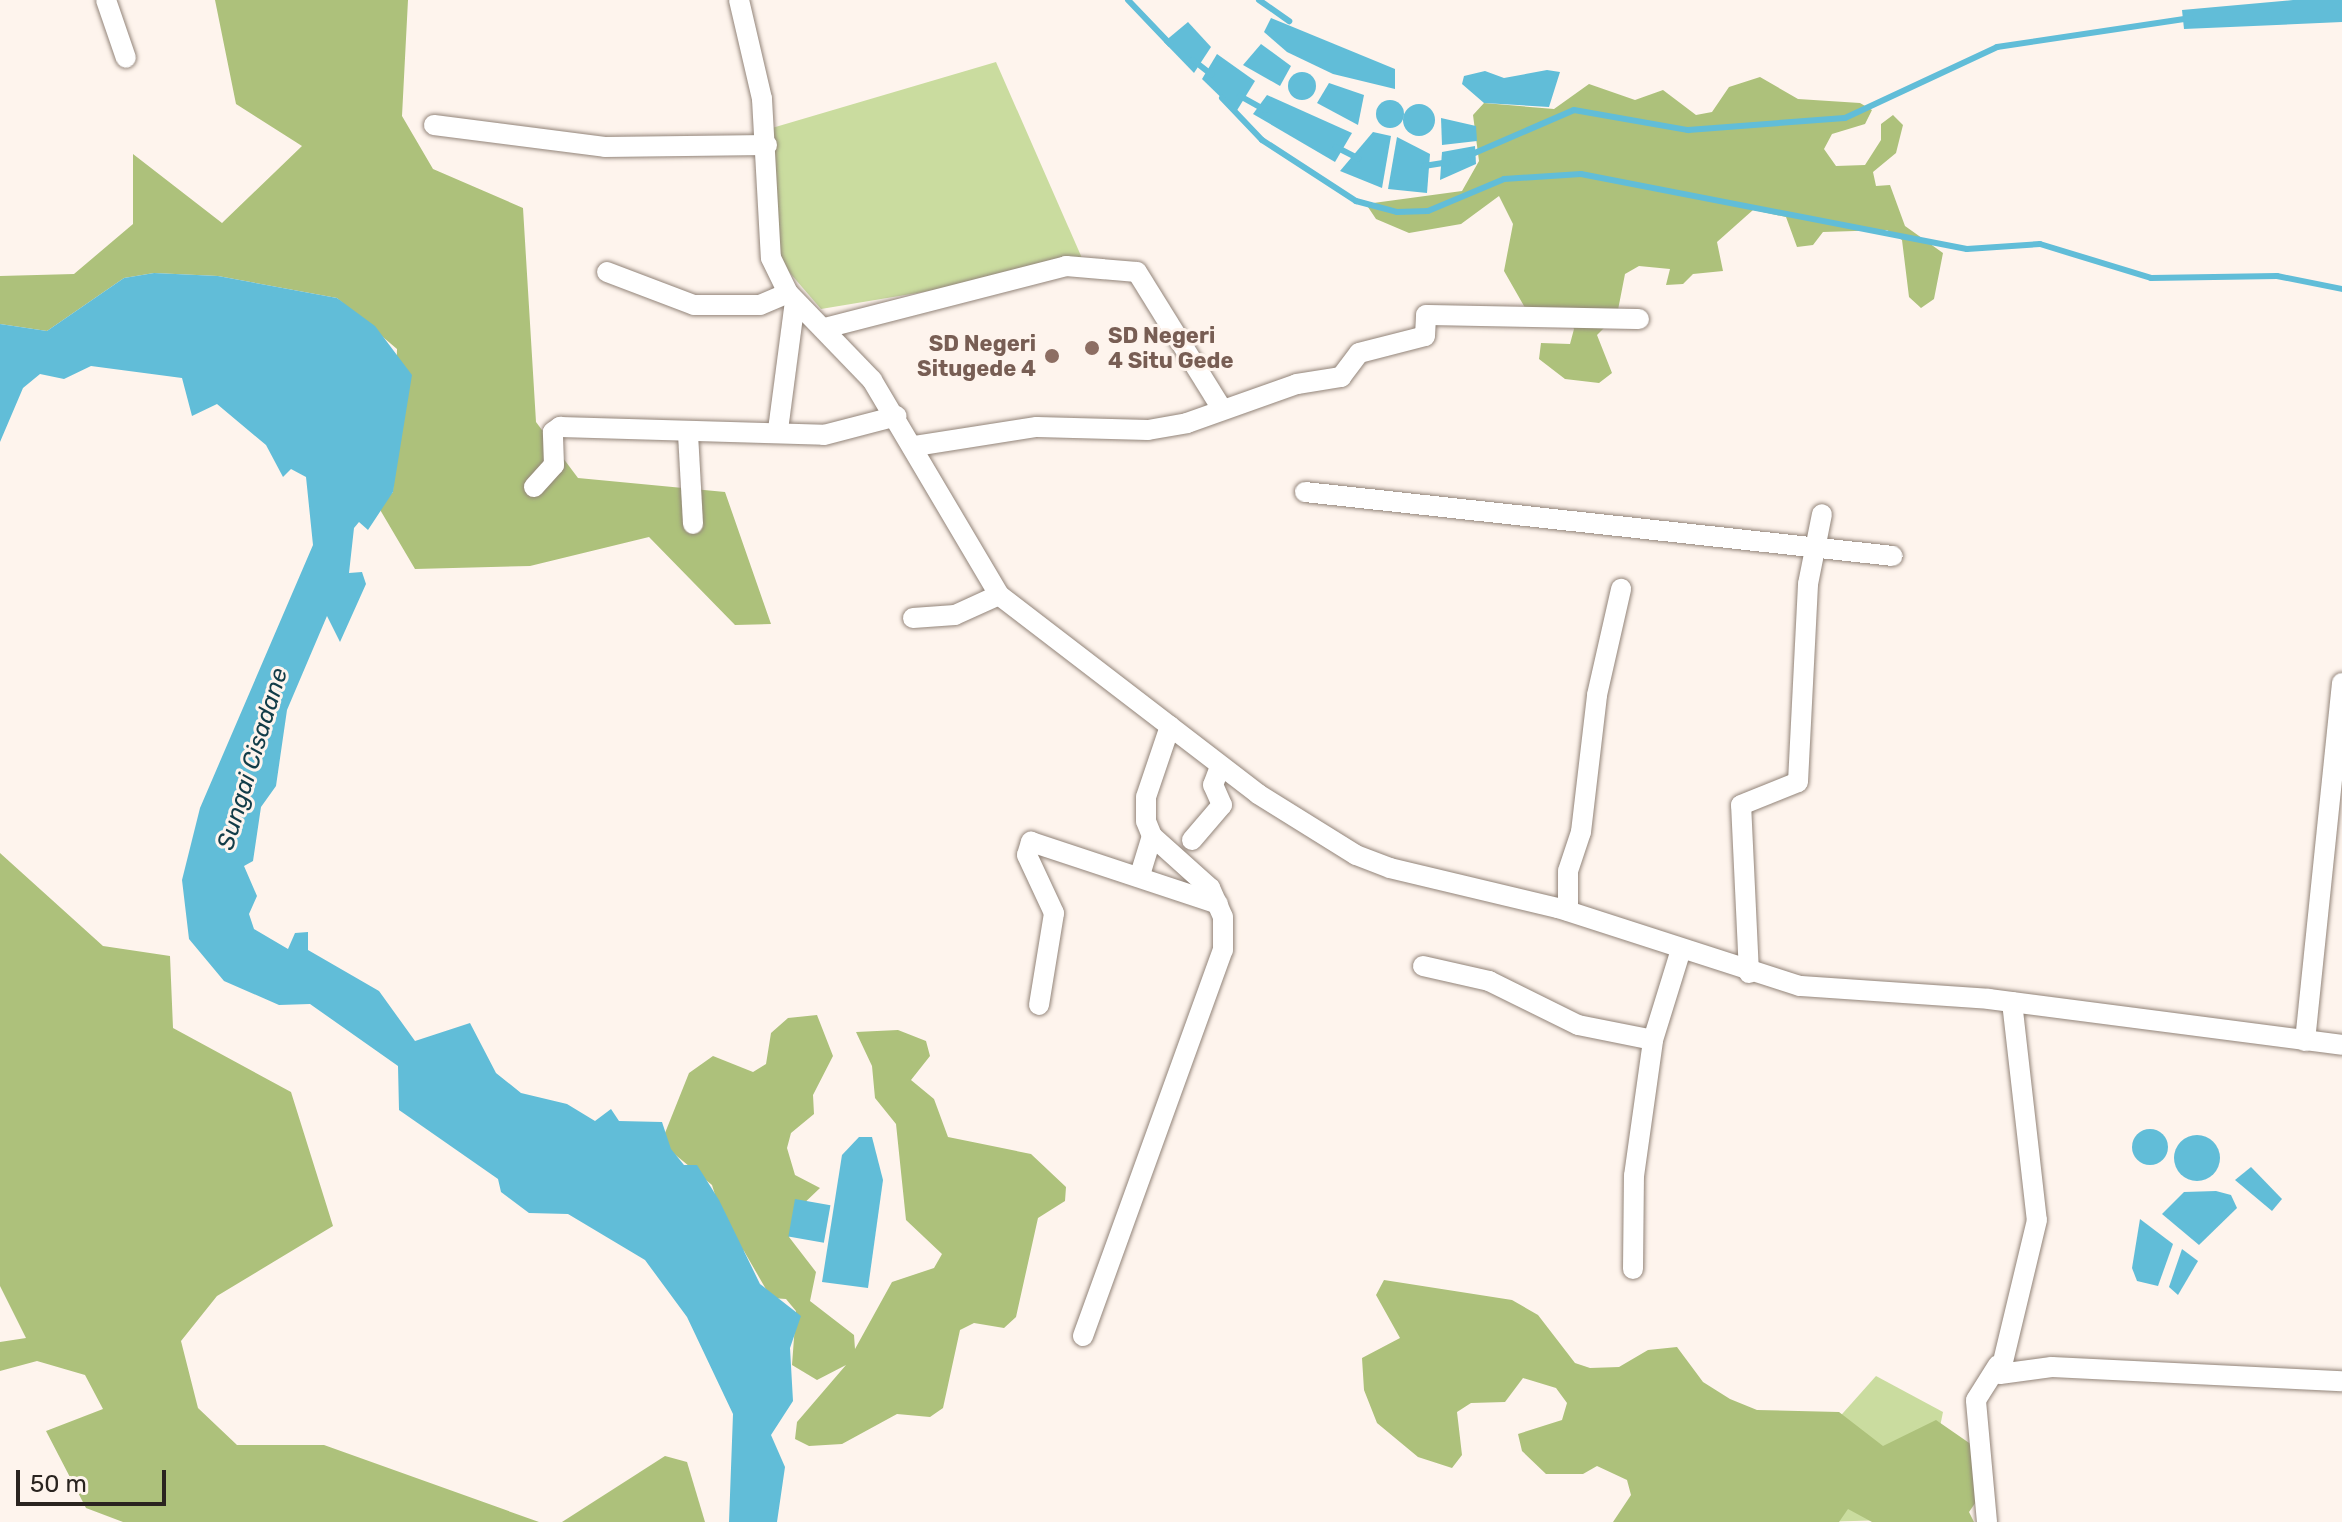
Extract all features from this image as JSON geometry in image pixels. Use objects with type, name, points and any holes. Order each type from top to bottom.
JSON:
[{"type":"street","points":[[106,0],[126,58]]},
{"type":"street","points":[[739,0],[767,145],[771,258],[791,297],[825,328],[897,416],[999,595],[1170,726],[1219,769],[1356,855],[1568,911],[1680,953],[1749,973],[1824,991],[2012,1002],[2342,1045]]},
{"type":"street","points":[[434,125],[605,147],[767,145]]},
{"type":"street","points":[[825,328],[1066,266],[1137,272],[1222,409]]},
{"type":"street","points":[[607,272],[694,305],[760,305],[791,297]]},
{"type":"street","points":[[778,430],[791,297]]},
{"type":"street","points":[[915,446],[1037,427],[1157,430],[1341,377],[1359,353],[1425,336],[1426,315],[1639,319]]},
{"type":"street","points":[[534,487],[554,465],[553,432],[560,427],[688,434],[778,430],[837,433],[897,416]]},
{"type":"street","points":[[688,434],[693,524]]},
{"type":"street","points":[[1305,492],[1893,556]]},
{"type":"street","points":[[1749,973],[1741,805],[1798,782],[1808,584],[1822,514]]},
{"type":"street","points":[[1568,911],[1568,871],[1581,832],[1597,695],[1621,589]]},
{"type":"street","points":[[913,618],[955,615],[999,595]]},
{"type":"street","points":[[2305,1041],[2342,683]]},
{"type":"street","points":[[1140,875],[1152,836],[1146,797],[1170,726]]},
{"type":"street","points":[[1192,840],[1222,805],[1213,785],[1219,769]]},
{"type":"street","points":[[1083,1336],[1223,950],[1218,904],[1195,869],[1152,836]]},
{"type":"street","points":[[1039,1005],[1054,913],[1027,855],[1031,842],[1140,875],[1218,904]]},
{"type":"street","points":[[1633,1269],[1634,1176],[1653,1040],[1680,953]]},
{"type":"street","points":[[1423,966],[1489,981],[1578,1025],[1653,1040]]},
{"type":"street","points":[[1987,1522],[1976,1400],[1998,1365],[2037,1220],[2012,1002]]},
{"type":"street","points":[[1998,1365],[2002,1375],[2052,1367],[2342,1381]]},
{"type":"green space","points":[[215,0],[408,0],[402,116],[433,169],[523,208],[536,422],[578,478],[725,492],[771,624],[735,625],[649,537],[530,566],[415,569],[379,508],[393,492],[397,349],[337,298],[218,276],[154,273],[124,278],[47,331],[0,324],[0,276],[74,274],[133,224],[133,154],[222,223],[302,146],[236,104]]},
{"type":"green space","points":[[996,62],[1085,265],[821,309],[777,258],[772,128]]},
{"type":"green space","points":[[1760,77],[1798,99],[1860,103],[1872,110],[1865,124],[1832,134],[1824,149],[1836,166],[1865,165],[1881,140],[1881,124],[1893,115],[1903,125],[1896,153],[1873,172],[1876,186],[1890,185],[1905,226],[1943,253],[1934,299],[1921,308],[1909,297],[1902,240],[1887,230],[1823,232],[1813,245],[1797,247],[1786,217],[1753,210],[1717,242],[1723,271],[1693,274],[1683,284],[1666,285],[1670,269],[1639,266],[1625,274],[1617,315],[1597,335],[1612,373],[1599,383],[1565,379],[1539,359],[1541,343],[1570,344],[1574,329],[1566,315],[1532,320],[1504,271],[1513,224],[1499,196],[1461,224],[1409,233],[1376,219],[1366,204],[1462,191],[1479,161],[1473,115],[1484,103],[1554,109],[1589,84],[1635,100],[1663,90],[1696,115],[1712,112],[1729,87]]},
{"type":"green space","points":[[0,853],[103,946],[170,956],[173,1028],[291,1092],[333,1226],[217,1296],[181,1341],[198,1408],[237,1445],[324,1445],[539,1522],[123,1522],[86,1508],[46,1431],[103,1409],[85,1375],[37,1361],[0,1371],[0,1342],[26,1338],[0,1286]]},
{"type":"green space","points":[[817,1015],[833,1056],[813,1095],[814,1114],[791,1133],[787,1148],[795,1175],[820,1188],[798,1209],[789,1237],[816,1272],[810,1301],[854,1335],[855,1349],[892,1282],[934,1268],[942,1254],[906,1220],[896,1124],[875,1098],[872,1066],[856,1032],[898,1030],[926,1041],[930,1056],[911,1080],[934,1099],[948,1137],[1031,1154],[1066,1187],[1065,1201],[1038,1218],[1016,1317],[1004,1328],[974,1323],[960,1330],[943,1408],[930,1417],[897,1414],[842,1444],[809,1446],[795,1439],[797,1422],[846,1365],[817,1380],[792,1365],[796,1311],[786,1299],[771,1298],[744,1251],[730,1243],[712,1185],[661,1143],[689,1073],[713,1056],[753,1072],[766,1064],[771,1033],[788,1018]]},
{"type":"green space","points":[[1384,1280],[1512,1300],[1538,1315],[1575,1363],[1590,1368],[1619,1367],[1648,1350],[1677,1347],[1703,1382],[1730,1399],[1757,1410],[1839,1412],[1883,1446],[1936,1420],[1975,1447],[1987,1486],[1969,1512],[1974,1522],[1872,1522],[1848,1509],[1839,1522],[1613,1522],[1631,1495],[1627,1480],[1597,1466],[1583,1474],[1546,1474],[1522,1451],[1518,1434],[1562,1420],[1567,1403],[1556,1388],[1523,1378],[1505,1402],[1471,1403],[1457,1412],[1462,1455],[1452,1468],[1418,1457],[1377,1423],[1364,1390],[1362,1358],[1400,1338],[1376,1295]]},
{"type":"green space","points":[[1876,1376],[1943,1412],[1921,1519],[1820,1522],[1835,1422]]},
{"type":"green space","points":[[665,1456],[687,1462],[705,1522],[562,1522]]},
{"type":"water","points":[[2293,0],[2342,0],[2342,22],[2184,29],[2182,10]]},
{"type":"water","points":[[1271,18],[1395,69],[1395,89],[1333,74],[1287,52],[1264,32]]},
{"type":"water","points":[[1188,22],[1211,47],[1194,73],[1164,42]]},
{"type":"water","points":[[1261,44],[1291,66],[1280,86],[1243,65]]},
{"type":"water","points":[[1217,54],[1255,81],[1236,112],[1202,79]]},
{"type":"water","points":[[1547,70],[1560,72],[1549,107],[1484,103],[1462,84],[1464,76],[1485,71],[1504,78]]},
{"type":"water","points":[[1302,72],[1312,76],[1316,86],[1312,96],[1302,100],[1292,96],[1288,86],[1292,76]]},
{"type":"water","points":[[1329,83],[1364,95],[1358,125],[1317,103]]},
{"type":"water","points":[[1267,95],[1352,133],[1335,162],[1253,114]]},
{"type":"water","points":[[1390,100],[1400,104],[1404,114],[1400,124],[1390,128],[1380,124],[1376,114],[1380,104]]},
{"type":"water","points":[[1419,104],[1430,109],[1435,120],[1430,131],[1419,136],[1408,131],[1403,120],[1408,109]]},
{"type":"water","points":[[1441,118],[1476,126],[1477,141],[1442,145]]},
{"type":"water","points":[[1373,132],[1391,136],[1382,188],[1340,171]]},
{"type":"water","points":[[1397,137],[1430,154],[1427,193],[1388,189]]},
{"type":"water","points":[[1475,146],[1476,164],[1440,180],[1442,152]]},
{"type":"water","name":"Sungai Cisadane","points":[[154,273],[218,276],[337,298],[375,326],[412,375],[393,492],[368,530],[359,522],[354,528],[349,573],[362,572],[366,584],[340,642],[327,616],[287,710],[276,786],[261,807],[253,861],[244,866],[257,896],[249,914],[254,929],[288,949],[295,933],[308,932],[308,950],[379,991],[415,1041],[470,1023],[496,1073],[521,1093],[567,1104],[595,1121],[611,1109],[619,1121],[662,1122],[671,1149],[684,1165],[697,1165],[719,1200],[760,1284],[801,1316],[790,1348],[793,1401],[771,1435],[785,1467],[777,1522],[729,1522],[733,1414],[687,1317],[645,1260],[568,1214],[529,1213],[501,1192],[498,1179],[399,1110],[398,1066],[310,1004],[279,1005],[224,981],[189,939],[182,880],[200,808],[313,545],[306,477],[291,469],[283,477],[266,445],[217,404],[192,416],[182,378],[91,366],[64,379],[40,374],[23,388],[0,442],[0,324],[47,331],[124,278]]},
{"type":"water","points":[[2150,1129],[2163,1134],[2168,1147],[2163,1160],[2150,1165],[2137,1160],[2132,1147],[2137,1134]]},
{"type":"water","points":[[2197,1135],[2213,1142],[2220,1158],[2213,1174],[2197,1181],[2181,1174],[2174,1158],[2181,1142]]},
{"type":"water","points":[[859,1137],[872,1137],[883,1180],[868,1288],[822,1282],[842,1155]]},
{"type":"water","points":[[2251,1167],[2282,1199],[2272,1211],[2235,1180]]},
{"type":"water","points":[[2216,1191],[2231,1195],[2237,1208],[2199,1245],[2162,1214],[2184,1192]]},
{"type":"water","points":[[795,1199],[830,1205],[824,1243],[788,1236]]},
{"type":"water","points":[[2140,1219],[2173,1244],[2158,1286],[2137,1281],[2132,1268]]},
{"type":"water","points":[[2182,1249],[2198,1261],[2178,1295],[2169,1287]]},
{"type":"waterway","points":[[1128,0],[1170,44]]},
{"type":"waterway","points":[[1259,0],[1289,21]]},
{"type":"waterway","points":[[1470,155],[1574,110],[1688,130],[1845,118],[1997,47],[2191,18]]},
{"type":"waterway","points":[[1193,60],[1212,75]]},
{"type":"waterway","points":[[1240,96],[1265,110]]},
{"type":"waterway","points":[[1222,98],[1262,140],[1356,201],[1397,212],[1428,211],[1504,179],[1581,174],[1967,249],[2040,244],[2151,278],[2277,276],[2342,289]]},
{"type":"waterway","points":[[1336,147],[1358,158]]},
{"type":"waterway","points":[[1424,166],[1448,162]]},
{"type":"place","name":"SD Negeri 4 Situ Gede","points":[[1092,348]]},
{"type":"place","name":"SD Negeri Situgede 4","points":[[1052,356]]}]
